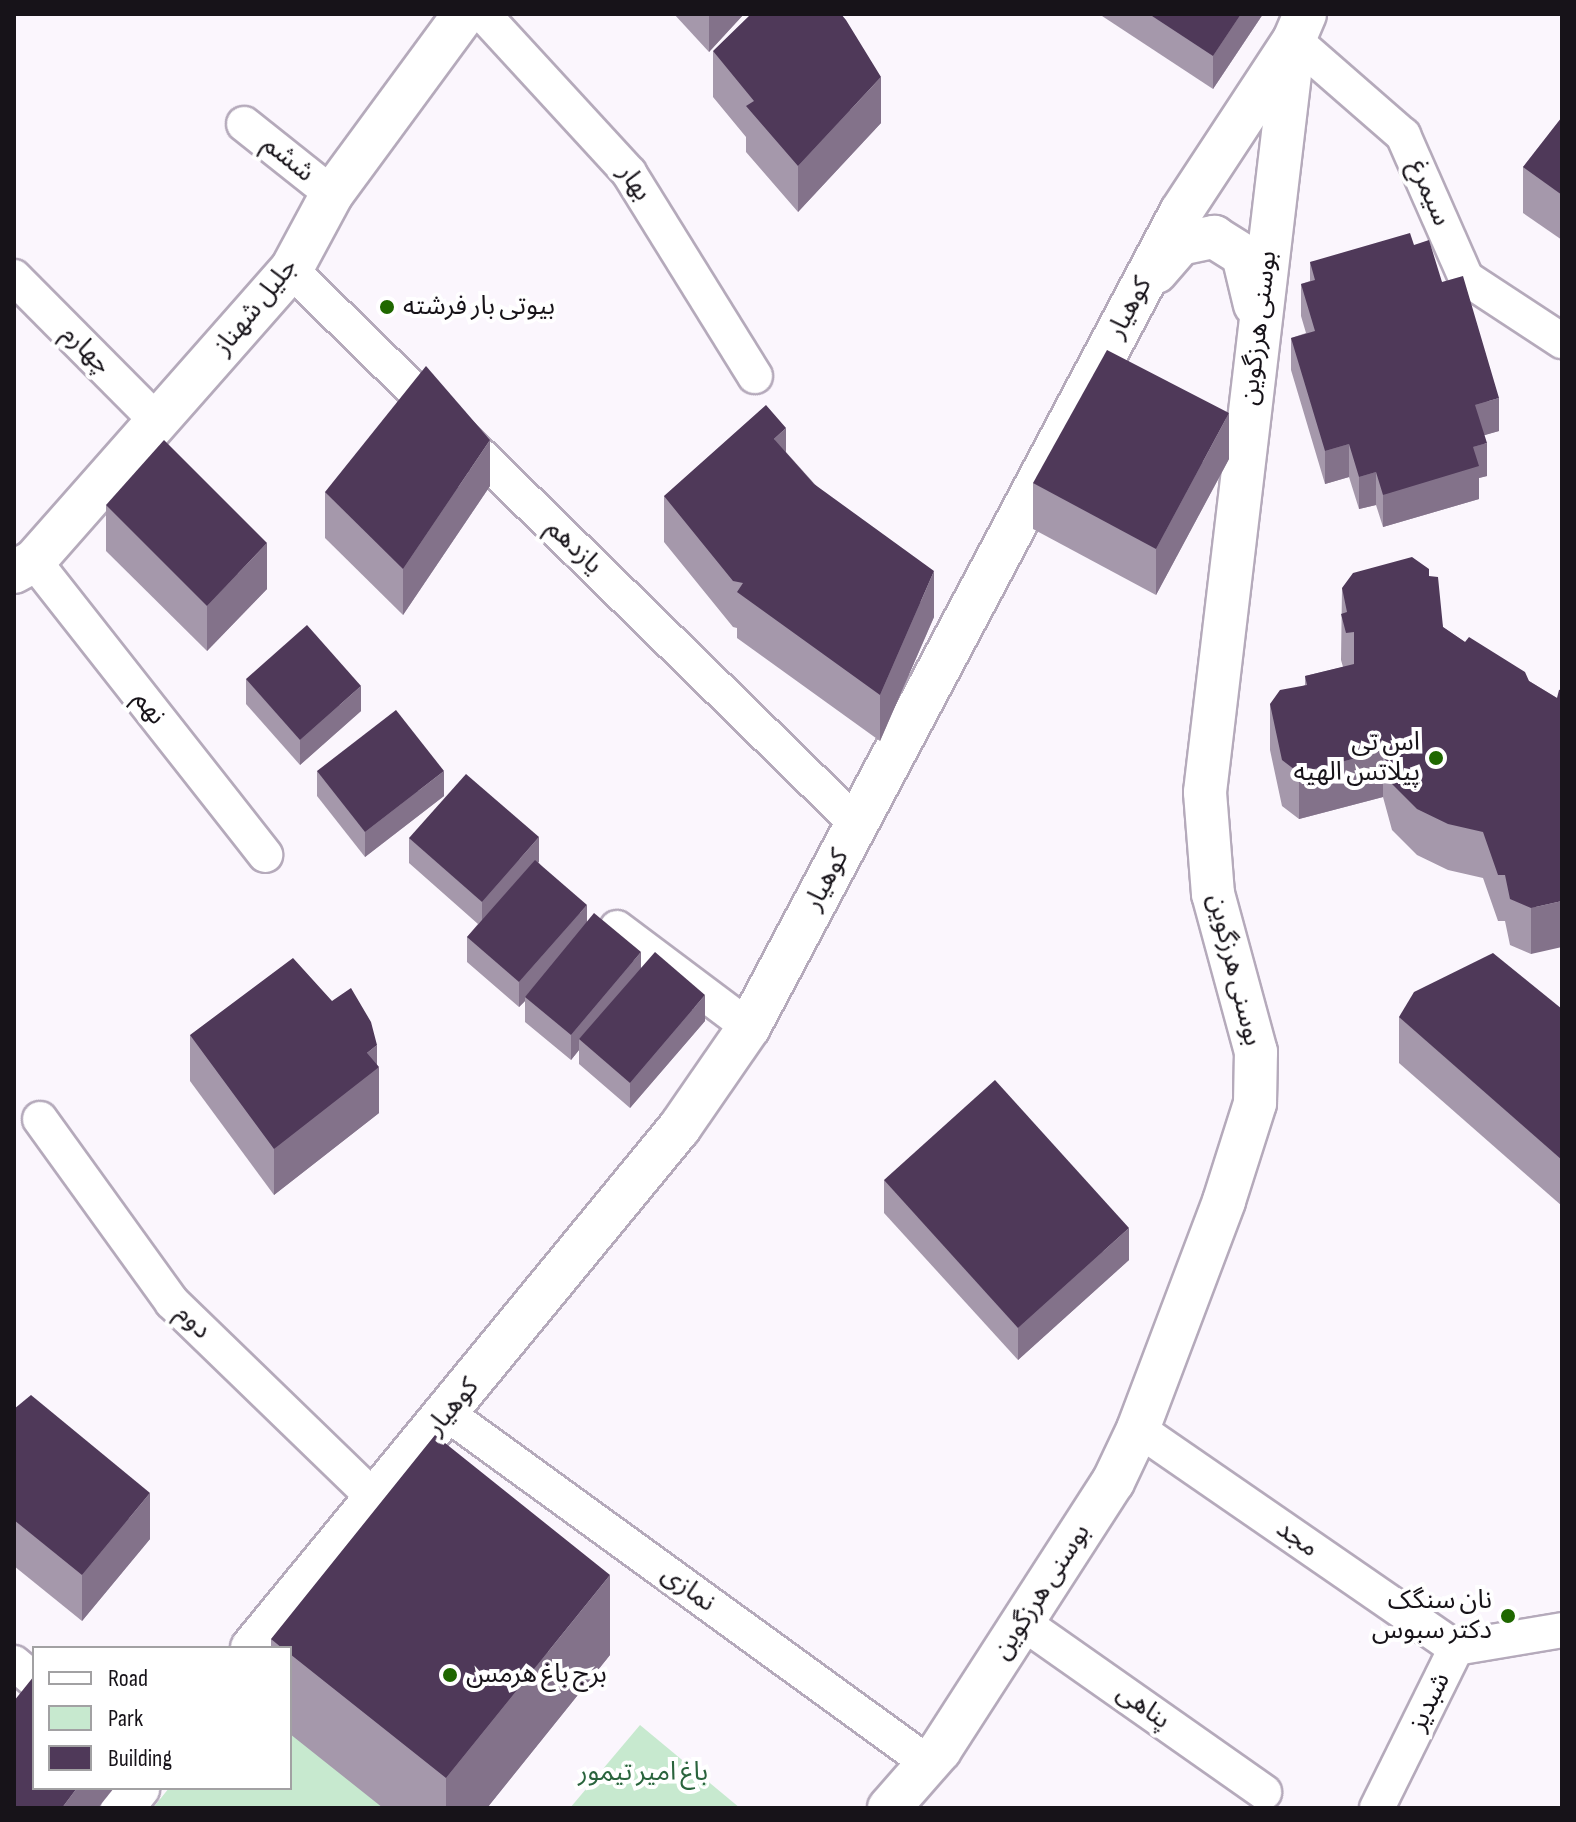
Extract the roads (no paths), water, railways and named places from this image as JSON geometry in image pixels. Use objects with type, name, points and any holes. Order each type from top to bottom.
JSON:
[{"type":"street","name":"جلیل شهناز","points":[[24,566],[159,423],[291,270],[332,194],[464,14]]},
{"type":"street","name":"بهار","points":[[483,14],[629,173],[755,376]]},
{"type":"street","name":"کوهیار","points":[[254,1646],[449,1415],[680,1127],[749,1027],[1181,212],[1300,27]]},
{"type":"street","name":"بوسنی هرزگوین","points":[[889,1808],[928,1763],[1113,1482],[1138,1429],[1255,1103],[1256,1052],[1213,894],[1205,792],[1259,326],[1300,27]]},
{"type":"street","name":"سیمرغ","points":[[1300,27],[1403,135],[1466,278],[1562,341]]},
{"type":"street","name":"ششم","points":[[244,124],[332,194]]},
{"type":"street","points":[[1141,287],[1180,244],[1214,237],[1243,255],[1259,326]]},
{"type":"street","name":"یازدهم","points":[[291,270],[857,824]]},
{"type":"street","name":"چهارم","points":[[14,277],[159,423]]},
{"type":"street","name":"نهم","points":[[24,566],[265,855]]},
{"type":"street","points":[[617,928],[749,1027]]},
{"type":"street","name":"دوم","points":[[40,1119],[172,1302],[375,1499]]},
{"type":"street","name":"نمازی","points":[[449,1415],[928,1763]]},
{"type":"street","name":"مجد","points":[[1138,1429],[1456,1648]]},
{"type":"street","name":"پناهی","points":[[1022,1622],[1264,1792]]},
{"type":"street","name":"شبدیز","points":[[1377,1808],[1456,1648],[1562,1630]]},
{"type":"street","points":[[14,1663],[32,1678]]},
{"type":"street","points":[[122,1808],[136,1790]]},
{"type":"place","name":"بیوتی بار فرشته","points":[[387,307]]},
{"type":"place","name":"اس تی پیلاتس الهیه","points":[[1436,758]]},
{"type":"place","name":"نان سنگک دکتر سبوس","points":[[1508,1616]]},
{"type":"place","name":"برج باغ هرمس","points":[[450,1675]]},
{"type":"park label","name":"باغ امیر تیمور","points":[[643,1773]]}]
